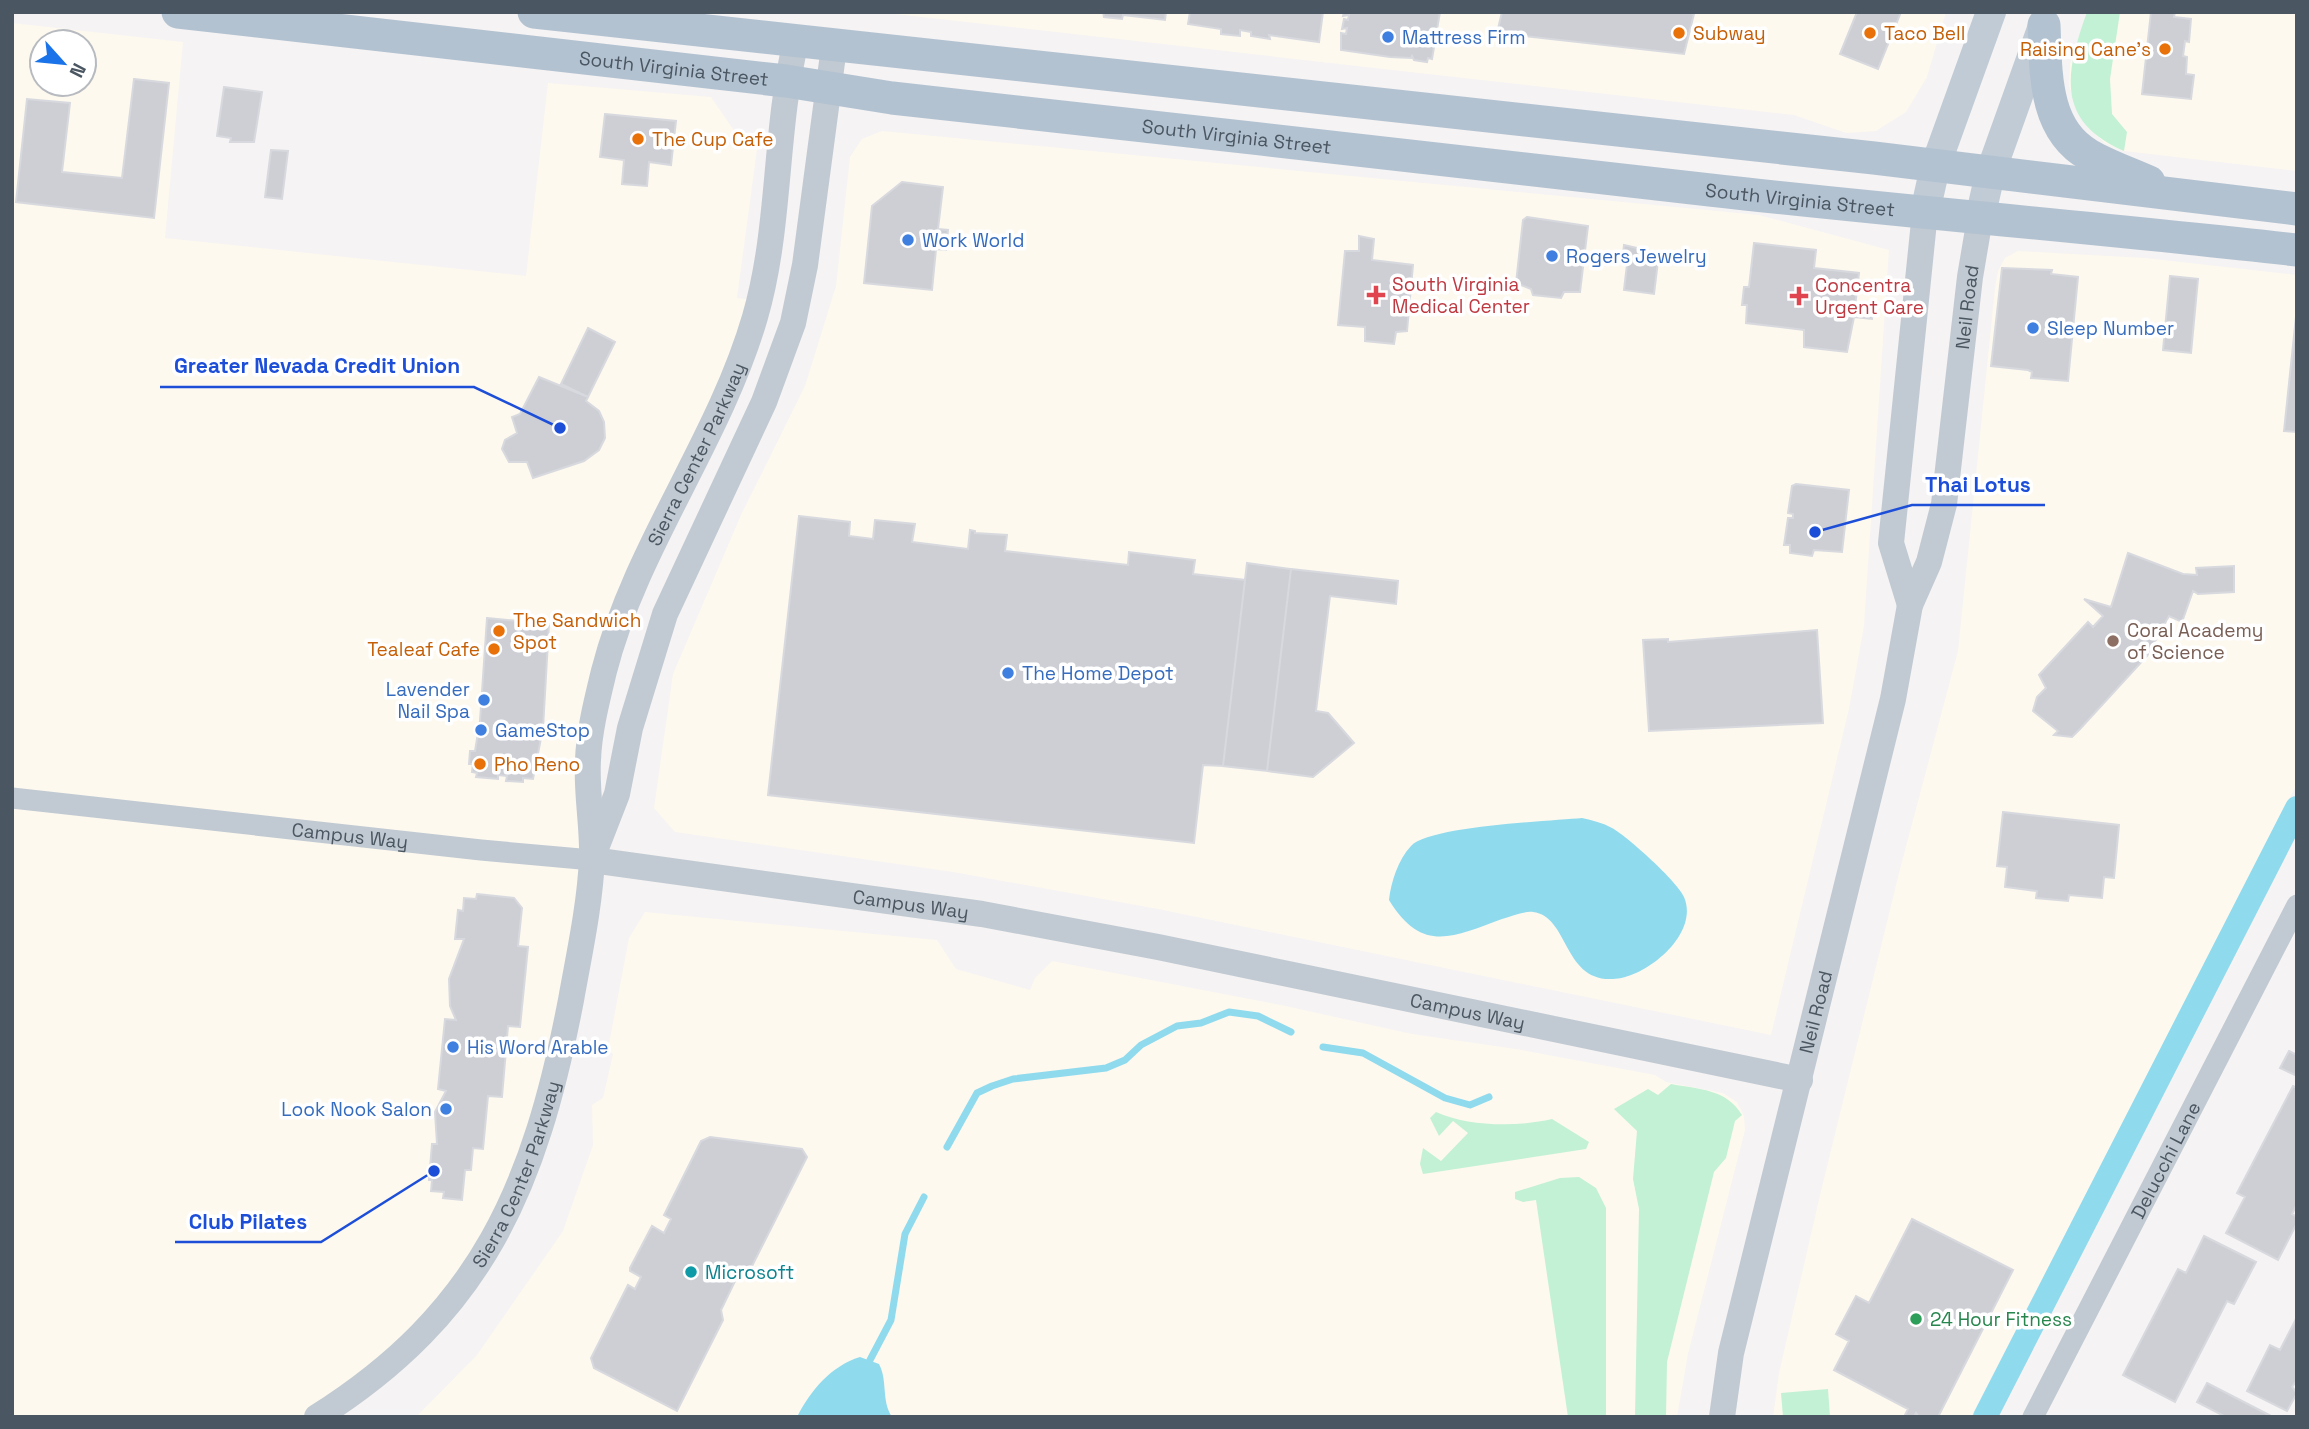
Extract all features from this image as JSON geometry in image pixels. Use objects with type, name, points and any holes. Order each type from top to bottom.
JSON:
[{"type":"main road","name":"South Virginia Street","points":[[178,12],[786,81],[828,89],[1925,212],[2029,220],[2297,250]]},
{"type":"main road","name":"South Virginia Street","points":[[534,12],[2297,209]]},
{"type":"main road","name":"Neil Road","points":[[1925,212],[1935,167],[1991,12]]},
{"type":"main road","name":"Neil Road","points":[[1980,218],[1990,173],[2046,19]]},
{"type":"main road","points":[[2046,19],[2051,103],[2057,122],[2069,140],[2088,155],[2180,195]]},
{"type":"street","name":"Sierra Center Parkway","points":[[317,1417],[378,1375],[437,1321],[470,1278],[508,1210],[541,1120],[557,1065],[575,980],[592,860],[588,761],[604,670],[616,630],[657,534],[709,432],[755,319],[769,254],[786,81],[796,41]]},
{"type":"street","name":"Sierra Center Parkway","points":[[592,860],[617,794],[631,727],[665,614],[764,402],[793,323],[805,265],[835,47]]},
{"type":"street","name":"Neil Road","points":[[1910,605],[1891,543],[1925,212]]},
{"type":"street","name":"Neil Road","points":[[1722,1417],[1731,1353],[1902,659],[1910,605],[1928,562],[1944,505],[1970,277],[1980,218]]},
{"type":"street","name":"Campus Way","points":[[12,798],[592,860],[982,914],[1158,947],[1800,1080]]},
{"type":"street","name":"Delucchi Lane","points":[[2033,1417],[2297,905]]},
{"type":"shaded area","points":[[877,12],[1946,12],[1927,77],[1906,112],[1876,131],[1846,133],[1794,115]]},
{"type":"shaded area","points":[[2087,12],[2297,12],[2297,171],[2124,151],[2105,143],[2089,129],[2077,109],[2069,86],[2070,64]]},
{"type":"shaded area","points":[[12,23],[57,28],[28,28],[28,98],[98,98],[98,33],[183,42],[165,238],[526,276],[548,83],[711,97],[737,135],[758,142],[737,298],[755,300],[597,684],[590,899],[495,1250],[315,1417],[12,1417]]},
{"type":"shaded area","points":[[882,131],[1759,215],[1889,250],[1864,626],[1849,709],[1771,1035],[1158,909],[953,872],[675,832],[654,808],[673,674],[741,515],[805,386],[836,286],[850,157],[862,139]]},
{"type":"shaded area","points":[[2018,251],[2145,258],[2297,275],[2297,784],[1971,1417],[1773,1417],[1779,1373],[1821,1191],[1900,869],[1958,651],[1995,288],[1998,271],[2005,258]]},
{"type":"shaded area","points":[[645,912],[937,940],[956,969],[1030,990],[1035,978],[1052,961],[1281,1005],[1412,1034],[1516,1049],[1655,1075],[1666,1082],[1723,1093],[1737,1102],[1744,1116],[1745,1130],[1688,1354],[1677,1417],[416,1417],[477,1355],[563,1231],[593,1145],[592,1105],[603,1098],[613,1054],[608,1049],[629,938]]},
{"type":"green space","points":[[2087,12],[2120,12],[2110,79],[2112,114],[2127,132],[2124,151],[2101,139],[2086,125],[2076,109],[2071,92],[2074,54]]},
{"type":"green space","points":[[1671,1084],[1720,1095],[1736,1106],[1742,1115],[1735,1121],[1726,1158],[1714,1172],[1667,1362],[1666,1417],[1635,1417],[1639,1209],[1633,1179],[1637,1131],[1614,1109],[1648,1089],[1658,1095]]},
{"type":"green space","points":[[1436,1112],[1463,1121],[1494,1124],[1552,1119],[1589,1142],[1586,1149],[1423,1174],[1420,1164],[1423,1148],[1441,1161],[1468,1133],[1453,1121],[1439,1136],[1430,1118]]},
{"type":"green space","points":[[1579,1177],[1596,1188],[1606,1208],[1606,1417],[1568,1417],[1536,1200],[1523,1202],[1515,1199],[1515,1192],[1560,1178]]},
{"type":"green space","points":[[1828,1389],[1830,1417],[1783,1417],[1781,1393]]},
{"type":"water","points":[[1582,818],[1609,826],[1629,840],[1663,871],[1684,897],[1687,911],[1677,939],[1654,962],[1626,977],[1597,977],[1584,970],[1554,925],[1545,916],[1533,912],[1440,937],[1414,928],[1401,917],[1389,900],[1393,879],[1402,858],[1411,846],[1422,839],[1465,829]]},
{"type":"water","points":[[860,1357],[879,1364],[892,1417],[797,1417],[823,1380],[840,1366]]},
{"type":"building","points":[[1103,12],[1166,12],[1165,20],[1123,15],[1122,19],[1104,17]]},
{"type":"building","points":[[1190,12],[1323,12],[1319,42],[1269,35],[1270,39],[1251,36],[1251,32],[1240,30],[1240,36],[1221,34],[1221,29],[1188,24]]},
{"type":"building","name":"Mattress Firm","points":[[1344,12],[1440,12],[1432,59],[1428,58],[1427,62],[1414,60],[1412,56],[1390,57],[1341,50],[1341,33],[1346,34],[1347,28],[1342,29],[1344,19],[1348,20],[1349,15],[1343,16]]},
{"type":"building","points":[[1502,12],[1694,14],[1684,54],[1497,33]]},
{"type":"building","name":"Taco Bell","points":[[1857,12],[1901,12],[1878,69],[1840,54]]},
{"type":"building","name":"Raising Cane's","points":[[2151,12],[2175,12],[2174,17],[2191,19],[2189,42],[2185,41],[2183,56],[2187,57],[2186,74],[2194,75],[2191,99],[2142,94]]},
{"type":"building","points":[[134,79],[169,83],[154,218],[16,202],[27,99],[70,103],[62,172],[122,178]]},
{"type":"building","points":[[224,87],[262,92],[254,142],[230,142],[231,138],[217,136]]},
{"type":"building","name":"The Cup Cafe","points":[[605,114],[676,121],[671,165],[649,162],[647,186],[622,184],[624,160],[600,157]]},
{"type":"building","points":[[271,150],[288,151],[282,199],[265,197]]},
{"type":"building","name":"Work World","points":[[902,182],[943,187],[938,229],[948,230],[946,250],[936,249],[932,290],[864,283],[872,206]]},
{"type":"building","name":"Rogers Jewelry","points":[[1527,217],[1588,226],[1580,292],[1564,292],[1561,298],[1533,295],[1531,289],[1516,283],[1523,220]]},
{"type":"building","name":"South Virginia Medical Center","points":[[1359,236],[1374,239],[1372,260],[1413,265],[1407,331],[1396,332],[1394,344],[1365,341],[1365,327],[1338,325],[1345,251],[1359,251]]},
{"type":"building","name":"Concentra Urgent Care","points":[[1754,243],[1816,250],[1814,268],[1859,273],[1855,307],[1873,309],[1872,319],[1854,317],[1847,352],[1804,347],[1804,330],[1746,323],[1747,305],[1742,305],[1744,287],[1749,287]]},
{"type":"building","points":[[1624,245],[1659,253],[1654,294],[1624,290],[1628,256],[1623,255]]},
{"type":"building","name":"Sleep Number","points":[[2002,268],[2052,270],[2051,274],[2078,277],[2068,381],[2031,378],[2032,372],[2028,370],[1991,366]]},
{"type":"building","points":[[2170,276],[2198,279],[2191,353],[2163,350]]},
{"type":"building","points":[[2297,307],[2297,432],[2284,431]]},
{"type":"building","points":[[588,328],[615,342],[588,397],[561,384]]},
{"type":"building","points":[[539,377],[588,397],[586,401],[599,411],[604,422],[605,438],[599,450],[584,461],[533,478],[527,462],[509,462],[502,449],[505,440],[517,433],[512,417],[520,414]]},
{"type":"building","points":[[1796,484],[1849,490],[1842,552],[1814,550],[1812,556],[1790,553],[1790,545],[1784,545],[1788,518],[1793,518],[1793,514],[1788,513],[1792,486]]},
{"type":"building","name":"The Home Depot","points":[[799,516],[850,522],[849,536],[873,539],[875,520],[915,524],[912,542],[968,549],[970,530],[975,533],[1007,535],[1005,551],[1128,565],[1129,552],[1195,560],[1193,574],[1245,580],[1223,766],[1203,765],[1194,843],[768,795]]},
{"type":"building","name":"Coral Academy of Science","points":[[2128,553],[2183,574],[2197,575],[2196,568],[2234,566],[2234,592],[2198,594],[2193,591],[2182,622],[2169,616],[2147,656],[2080,729],[2072,737],[2054,735],[2058,731],[2033,711],[2037,697],[2046,688],[2039,675],[2088,622],[2093,627],[2103,616],[2084,599],[2111,607]]},
{"type":"building","points":[[1247,563],[1291,569],[1267,771],[1223,766]]},
{"type":"building","points":[[1291,569],[1398,581],[1396,604],[1330,596],[1316,711],[1328,713],[1354,743],[1313,777],[1267,771]]},
{"type":"building","points":[[487,618],[549,624],[543,728],[533,779],[523,778],[523,782],[506,781],[507,776],[498,775],[498,779],[476,777],[477,773],[472,772],[473,764],[469,764],[470,751],[475,751],[480,721]]},
{"type":"building","points":[[1817,630],[1823,723],[1649,731],[1643,640],[1668,639],[1668,642]]},
{"type":"building","points":[[2003,812],[2119,825],[2114,878],[2104,877],[2102,898],[2069,895],[2068,901],[2036,898],[2037,891],[2005,887],[2007,867],[1997,866]]},
{"type":"building","points":[[477,894],[514,898],[522,908],[518,946],[528,947],[520,1027],[508,1026],[502,1097],[488,1096],[483,1149],[473,1148],[471,1170],[465,1170],[462,1200],[443,1198],[444,1192],[431,1191],[432,1180],[429,1180],[432,1144],[437,1144],[435,1112],[446,1091],[438,1089],[445,1019],[456,1020],[450,1006],[449,979],[464,939],[455,939],[458,910],[463,911],[464,898],[476,899]]},
{"type":"building","points":[[2289,1051],[2297,1055],[2297,1076],[2280,1068]]},
{"type":"building","points":[[2293,1086],[2297,1088],[2297,1204],[2292,1214],[2297,1217],[2297,1223],[2278,1260],[2226,1233],[2245,1197],[2237,1193]]},
{"type":"building","name":"Microsoft","points":[[710,1137],[802,1149],[807,1157],[748,1274],[737,1277],[721,1310],[723,1320],[677,1411],[594,1368],[591,1358],[628,1285],[635,1289],[641,1277],[630,1271],[630,1268],[652,1226],[664,1233],[671,1219],[664,1215],[701,1141]]},
{"type":"building","name":"24 Hour Fitness","points":[[1912,1219],[2013,1270],[1938,1417],[1919,1417],[1916,1413],[1914,1417],[1904,1417],[1908,1409],[1834,1370],[1849,1341],[1836,1334],[1856,1296],[1869,1303]]},
{"type":"building","points":[[2204,1236],[2256,1262],[2234,1304],[2227,1301],[2175,1402],[2123,1375],[2178,1269],[2186,1273]]},
{"type":"building","points":[[2297,1317],[2297,1380],[2292,1387],[2297,1393],[2287,1411],[2247,1391],[2270,1345],[2280,1350]]},
{"type":"building","points":[[2207,1383],[2273,1417],[2226,1417],[2197,1402]]},
{"type":"waterway","points":[[1985,1417],[2297,808]]},
{"type":"waterway","points":[[947,1147],[977,1093],[992,1086],[1013,1079],[1106,1068],[1125,1060],[1141,1045],[1177,1026],[1201,1023],[1229,1012],[1258,1016],[1291,1032]]},
{"type":"waterway","points":[[1323,1047],[1363,1053],[1445,1098],[1470,1105],[1489,1097]]},
{"type":"waterway","points":[[870,1360],[891,1320],[905,1234],[924,1197]]},
{"type":"place","name":"Subway","points":[[1679,33]]},
{"type":"place","name":"Taco Bell","points":[[1870,33]]},
{"type":"place","name":"Mattress Firm","points":[[1388,37]]},
{"type":"place","name":"Raising Cane's","points":[[2165,49]]},
{"type":"place","name":"The Cup Cafe","points":[[638,139]]},
{"type":"place","name":"Work World","points":[[908,240]]},
{"type":"place","name":"Rogers Jewelry","points":[[1552,256]]},
{"type":"place","name":"South Virginia Medical Center","points":[[1376,295]]},
{"type":"place","name":"Concentra Urgent Care","points":[[1799,296]]},
{"type":"place","name":"Sleep Number","points":[[2033,328]]},
{"type":"place","name":"Greater Nevada Credit Union","points":[[560,428]]},
{"type":"place","name":"Thai Lotus","points":[[1815,532]]},
{"type":"place","name":"The Sandwich Spot","points":[[499,631]]},
{"type":"place","name":"Coral Academy of Science","points":[[2113,641]]},
{"type":"place","name":"Tealeaf Cafe","points":[[494,649]]},
{"type":"place","name":"The Home Depot","points":[[1008,673]]},
{"type":"place","name":"Lavender Nail Spa","points":[[484,700]]},
{"type":"place","name":"GameStop","points":[[481,730]]},
{"type":"place","name":"Pho Reno","points":[[480,764]]},
{"type":"place","name":"His Word Arable","points":[[453,1047]]},
{"type":"place","name":"Look Nook Salon","points":[[446,1109]]},
{"type":"place","name":"Club Pilates","points":[[434,1171]]},
{"type":"place","name":"Microsoft","points":[[691,1272]]},
{"type":"place","name":"24 Hour Fitness","points":[[1916,1319]]}]
